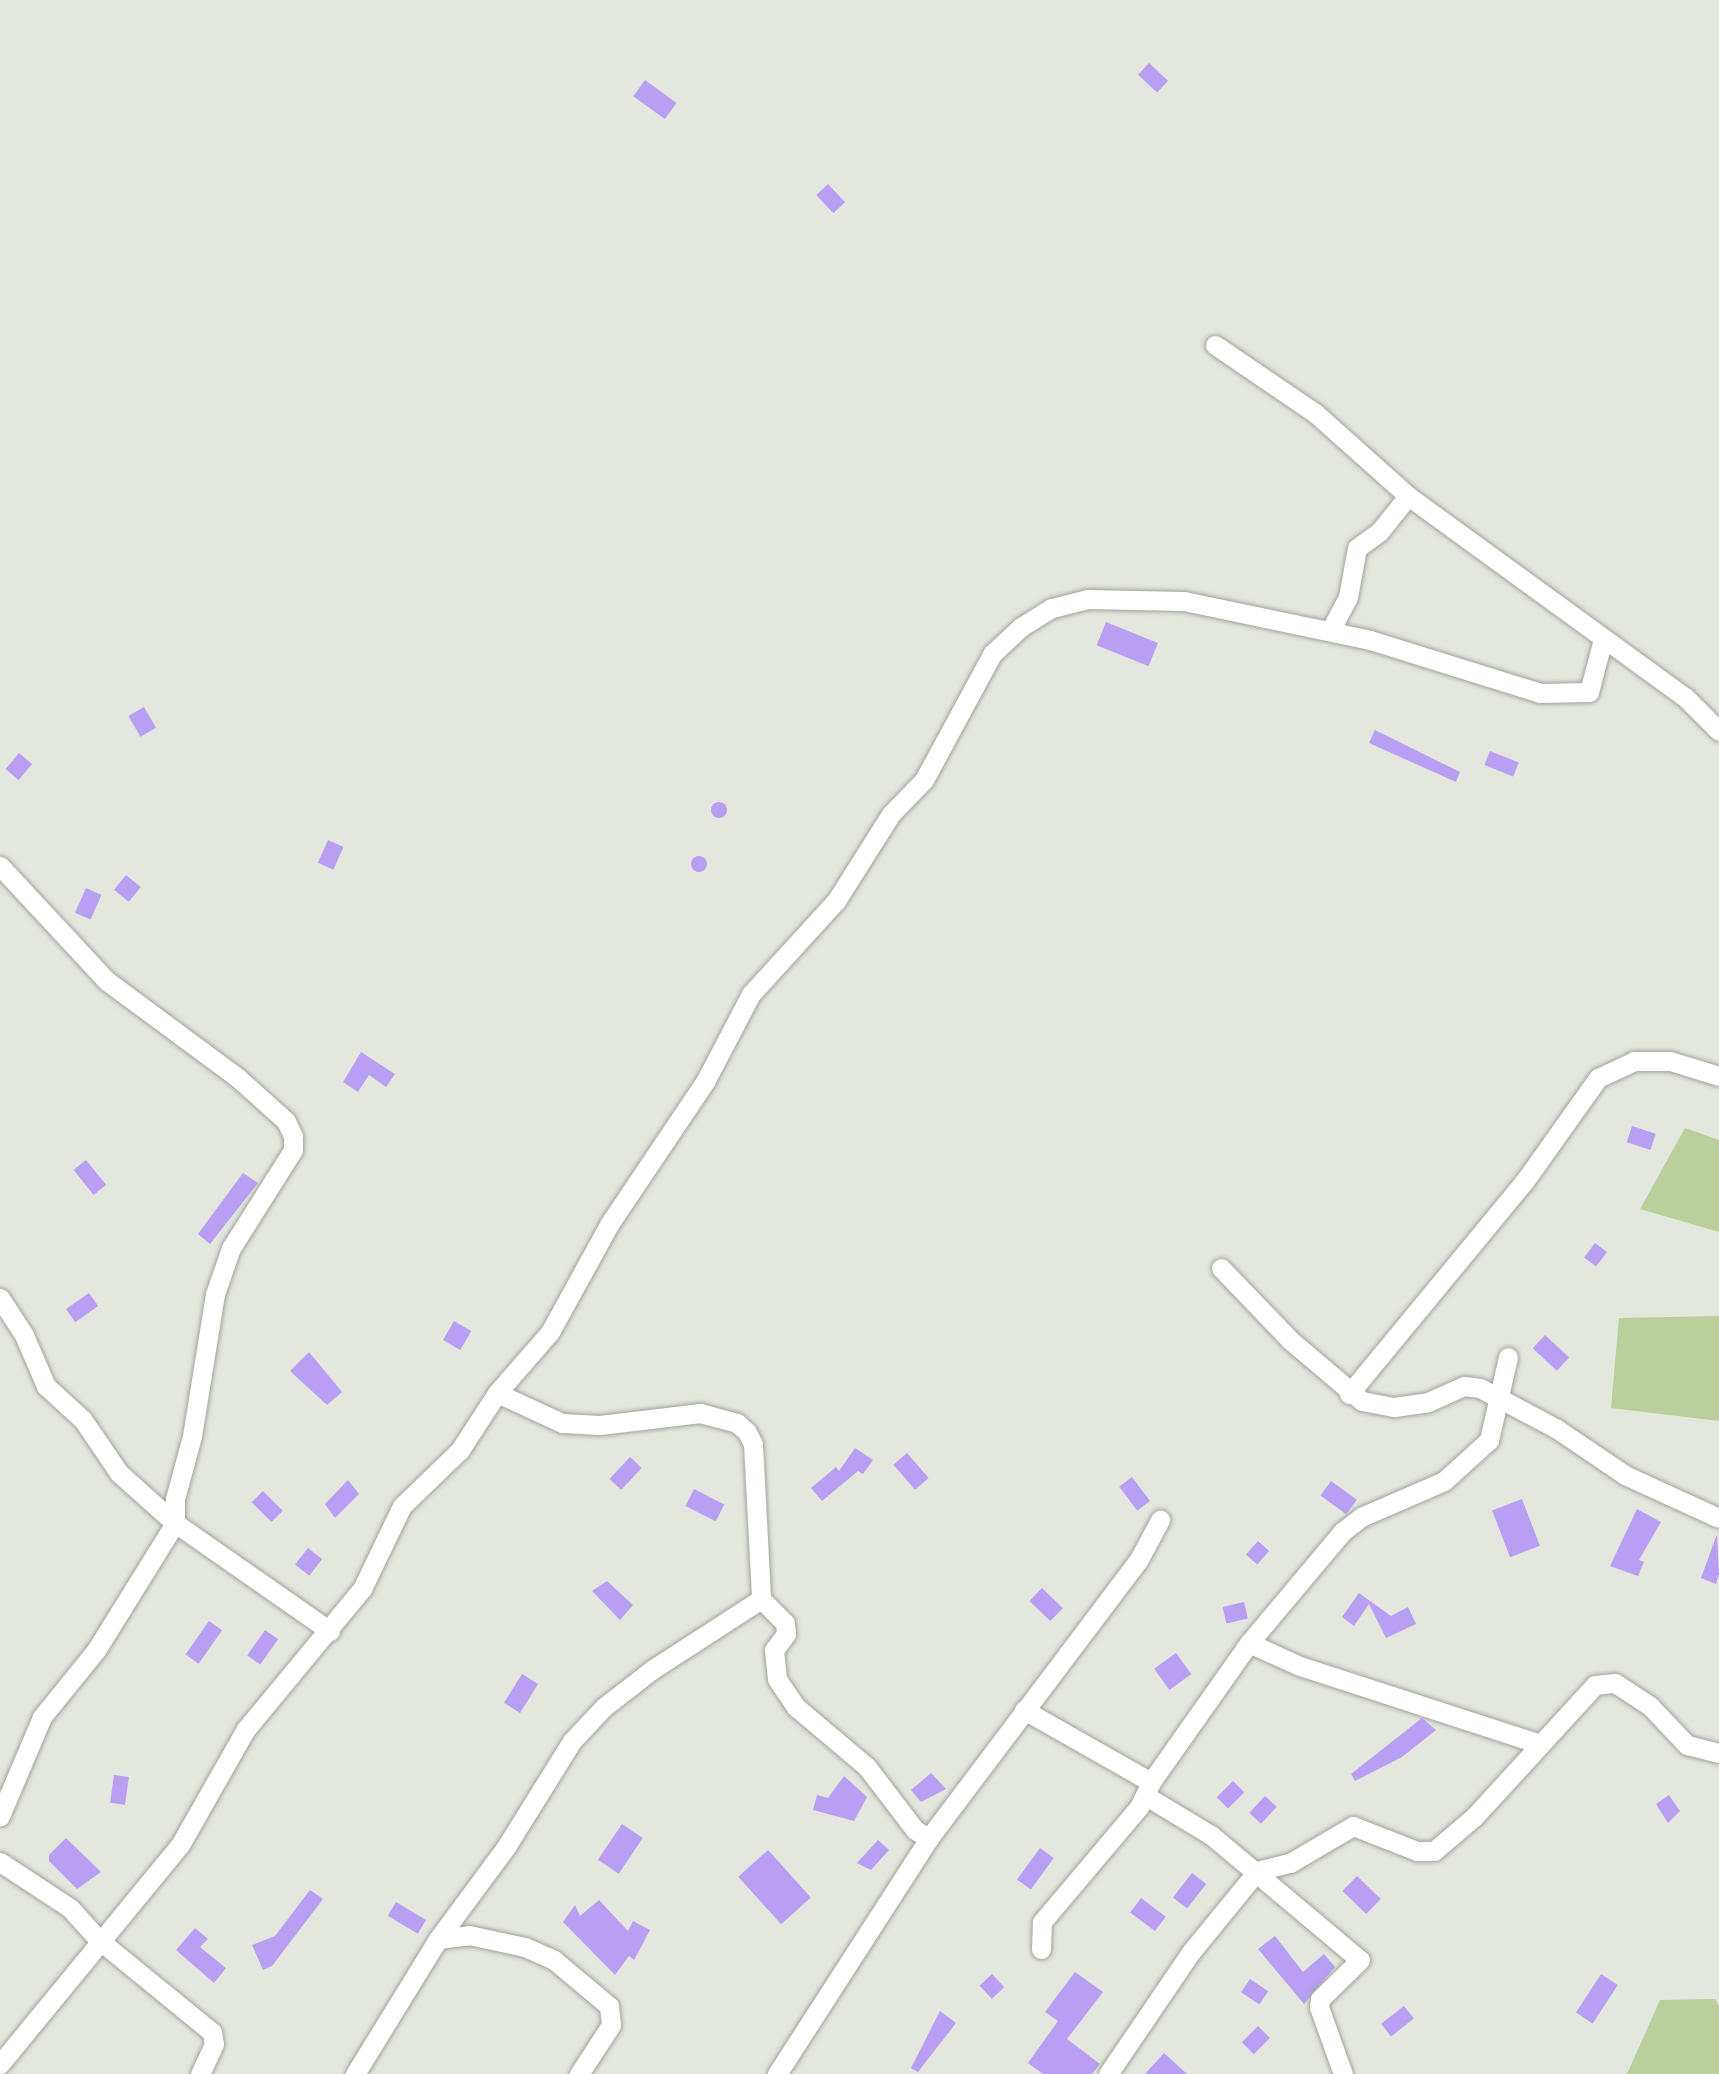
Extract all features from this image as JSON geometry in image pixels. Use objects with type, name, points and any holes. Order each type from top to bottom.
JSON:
[{"type":"street","points":[[1215,345],[1315,413],[1408,496],[1685,697],[1719,731]]},
{"type":"street","points":[[1330,631],[1348,597],[1357,548],[1380,531],[1408,496]]},
{"type":"street","points":[[0,2064],[99,1940],[180,1845],[257,1714],[330,1631],[362,1589],[402,1506],[460,1450],[496,1393],[550,1332],[610,1223],[706,1080],[751,994],[836,901],[891,814],[924,780],[992,654],[1021,627],[1052,608],[1076,602],[1135,598],[1184,601],[1330,631],[1540,693],[1589,692],[1603,639]]},
{"type":"street","points":[[0,866],[107,981],[238,1078],[286,1121],[293,1136],[293,1150],[232,1248],[215,1294],[191,1436],[175,1499],[175,1522],[97,1649],[42,1717],[0,1816]]},
{"type":"street","points":[[1349,1394],[1532,1172],[1598,1078],[1634,1061],[1670,1061],[1719,1076]]},
{"type":"street","points":[[1221,1268],[1349,1394],[1394,1408],[1447,1397],[1464,1386],[1501,1398],[1625,1475],[1719,1518]]},
{"type":"street","points":[[0,1298],[24,1335],[46,1386],[83,1420],[119,1473],[175,1522],[330,1631]]},
{"type":"street","points":[[1041,1950],[1042,1922],[1149,1789],[1249,1643],[1342,1532],[1361,1517],[1444,1481],[1478,1453],[1494,1428],[1508,1357]]},
{"type":"street","points":[[496,1393],[562,1423],[581,1426],[700,1413],[737,1423],[752,1444],[761,1599],[785,1623],[786,1634],[774,1650],[783,1692],[867,1767],[915,1830],[929,1838]]},
{"type":"street","points":[[777,2074],[839,1984],[929,1838],[1138,1561],[1160,1520]]},
{"type":"street","points":[[355,2074],[439,1939],[506,1847],[572,1741],[604,1707],[653,1670],[761,1599]]},
{"type":"street","points":[[1249,1643],[1300,1666],[1540,1744]]},
{"type":"street","points":[[1108,2074],[1191,1952],[1257,1871],[1290,1863],[1353,1826],[1417,1851],[1434,1851],[1474,1817],[1595,1685],[1604,1681],[1650,1706],[1688,1745],[1719,1753]]},
{"type":"street","points":[[1024,1710],[1149,1789],[1211,1835],[1360,1960],[1320,1999],[1319,2007],[1343,2074]]},
{"type":"street","points":[[0,1862],[70,1908],[99,1940],[212,2032],[214,2044],[201,2074]]},
{"type":"street","points":[[439,1939],[469,1935],[525,1947],[554,1960],[609,2006],[611,2025],[579,2074]]},
{"type":"green space","points":[[1685,1128],[1719,1140],[1719,1232],[1640,1209]]},
{"type":"green space","points":[[1719,1316],[1719,1421],[1611,1408],[1619,1318]]},
{"type":"green space","points":[[1715,1999],[1719,2006],[1719,2074],[1627,2074],[1660,2000]]},
{"type":"building","points":[[1149,63],[1168,81],[1157,92],[1138,75]]},
{"type":"building","points":[[645,80],[677,103],[665,119],[633,96]]},
{"type":"building","points":[[828,184],[845,202],[833,213],[816,195]]},
{"type":"building","points":[[1106,622],[1158,643],[1149,666],[1097,645]]},
{"type":"building","points":[[144,707],[156,728],[140,737],[128,716]]},
{"type":"building","points":[[1375,730],[1460,772],[1456,782],[1369,743]]},
{"type":"building","points":[[1490,751],[1519,763],[1513,777],[1484,765]]},
{"type":"building","points":[[19,753],[32,764],[19,780],[6,769]]},
{"type":"building","points":[[716,802],[722,802],[727,810],[725,816],[716,818],[711,813],[711,807]]},
{"type":"building","points":[[328,840],[344,847],[333,870],[318,863]]},
{"type":"building","points":[[696,856],[702,856],[707,864],[705,870],[696,872],[691,867],[691,861]]},
{"type":"building","points":[[126,875],[141,887],[129,902],[114,890]]},
{"type":"building","points":[[86,888],[102,895],[91,920],[75,913]]},
{"type":"building","points":[[361,1052],[395,1074],[386,1087],[369,1075],[358,1092],[343,1082]]},
{"type":"building","points":[[1632,1126],[1656,1134],[1651,1150],[1627,1142]]},
{"type":"building","points":[[86,1160],[106,1185],[94,1195],[74,1170]]},
{"type":"building","points":[[243,1173],[258,1183],[210,1244],[198,1234]]},
{"type":"building","points":[[1595,1243],[1607,1252],[1596,1266],[1584,1257]]},
{"type":"building","points":[[89,1293],[98,1306],[75,1322],[66,1309]]},
{"type":"building","points":[[454,1321],[471,1331],[460,1350],[443,1340]]},
{"type":"building","points":[[1545,1335],[1569,1358],[1557,1371],[1533,1348]]},
{"type":"building","points":[[309,1352],[342,1392],[327,1405],[290,1371]]},
{"type":"building","points":[[855,1448],[873,1460],[863,1474],[858,1471],[822,1501],[811,1488],[836,1467],[839,1471]]},
{"type":"building","points":[[907,1453],[929,1478],[915,1490],[893,1465]]},
{"type":"building","points":[[630,1457],[642,1468],[621,1490],[610,1479]]},
{"type":"building","points":[[1132,1477],[1150,1501],[1137,1511],[1119,1487]]},
{"type":"building","points":[[348,1480],[359,1494],[335,1518],[325,1504]]},
{"type":"building","points":[[1331,1481],[1357,1500],[1346,1514],[1320,1496]]},
{"type":"building","points":[[694,1489],[724,1504],[716,1521],[685,1506]]},
{"type":"building","points":[[263,1491],[283,1511],[271,1522],[252,1502]]},
{"type":"building","points":[[1522,1499],[1540,1546],[1510,1557],[1492,1510]]},
{"type":"building","points":[[1637,1509],[1661,1522],[1639,1560],[1644,1562],[1638,1576],[1610,1566]]},
{"type":"building","points":[[1717,1534],[1719,1574],[1716,1584],[1701,1578]]},
{"type":"building","points":[[1258,1541],[1269,1551],[1257,1564],[1246,1554]]},
{"type":"building","points":[[308,1548],[322,1559],[309,1576],[295,1565]]},
{"type":"building","points":[[607,1581],[633,1605],[620,1620],[592,1591]]},
{"type":"building","points":[[1042,1588],[1063,1608],[1050,1621],[1029,1601]]},
{"type":"building","points":[[1359,1593],[1391,1616],[1408,1607],[1416,1624],[1386,1638],[1369,1604],[1354,1626],[1342,1617]]},
{"type":"building","points":[[1244,1602],[1248,1619],[1226,1624],[1223,1607]]},
{"type":"building","points":[[209,1621],[222,1630],[199,1664],[185,1655]]},
{"type":"building","points":[[265,1630],[278,1639],[260,1665],[247,1655]]},
{"type":"building","points":[[1176,1653],[1191,1674],[1169,1690],[1154,1669]]},
{"type":"building","points":[[522,1674],[538,1684],[520,1713],[504,1703]]},
{"type":"building","points":[[1422,1718],[1436,1730],[1402,1757],[1355,1781],[1351,1774]]},
{"type":"building","points":[[931,1773],[946,1789],[921,1802],[911,1790]]},
{"type":"building","points":[[114,1775],[129,1777],[125,1805],[110,1803]]},
{"type":"building","points":[[844,1776],[867,1797],[854,1821],[813,1810],[817,1795],[828,1798]]},
{"type":"building","points":[[1233,1781],[1244,1792],[1228,1809],[1217,1797]]},
{"type":"building","points":[[1669,1795],[1680,1811],[1668,1823],[1656,1804]]},
{"type":"building","points":[[1265,1796],[1277,1807],[1261,1824],[1249,1813]]},
{"type":"building","points":[[622,1824],[643,1838],[619,1874],[598,1860]]},
{"type":"building","points":[[66,1838],[101,1872],[77,1889],[49,1861],[49,1855]]},
{"type":"building","points":[[878,1840],[889,1850],[871,1870],[857,1863]]},
{"type":"building","points":[[1040,1848],[1054,1858],[1031,1890],[1017,1880]]},
{"type":"building","points":[[768,1850],[811,1898],[781,1924],[738,1877]]},
{"type":"building","points":[[1192,1873],[1206,1884],[1187,1909],[1173,1897]]},
{"type":"building","points":[[1357,1876],[1381,1899],[1366,1914],[1342,1891]]},
{"type":"building","points":[[310,1890],[323,1899],[272,1966],[263,1970],[252,1945],[275,1936]]},
{"type":"building","points":[[1141,1898],[1166,1917],[1155,1931],[1130,1912]]},
{"type":"building","points":[[599,1900],[628,1931],[633,1921],[650,1930],[634,1960],[629,1956],[615,1975],[563,1922],[575,1905],[580,1916]]},
{"type":"building","points":[[396,1902],[426,1920],[418,1934],[388,1916]]},
{"type":"building","points":[[195,1928],[208,1939],[200,1947],[226,1968],[214,1983],[176,1950]]},
{"type":"building","points":[[1275,1936],[1303,1972],[1324,1954],[1335,1967],[1304,2004],[1258,1949]]},
{"type":"building","points":[[1075,1972],[1103,1992],[1067,2039],[1100,2064],[1092,2074],[1043,2074],[1028,2063],[1058,2021],[1045,2012]]},
{"type":"building","points":[[992,1974],[1004,1987],[992,1999],[980,1986]]},
{"type":"building","points":[[1601,1974],[1618,1985],[1593,2023],[1576,2013]]},
{"type":"building","points":[[1250,1979],[1268,1991],[1259,2005],[1241,1992]]},
{"type":"building","points":[[1404,2006],[1414,2019],[1391,2036],[1381,2024]]},
{"type":"building","points":[[940,2011],[956,2023],[918,2072],[911,2068]]},
{"type":"building","points":[[1258,2026],[1270,2038],[1254,2054],[1242,2042]]},
{"type":"building","points":[[1164,2053],[1187,2074],[1145,2074]]}]
